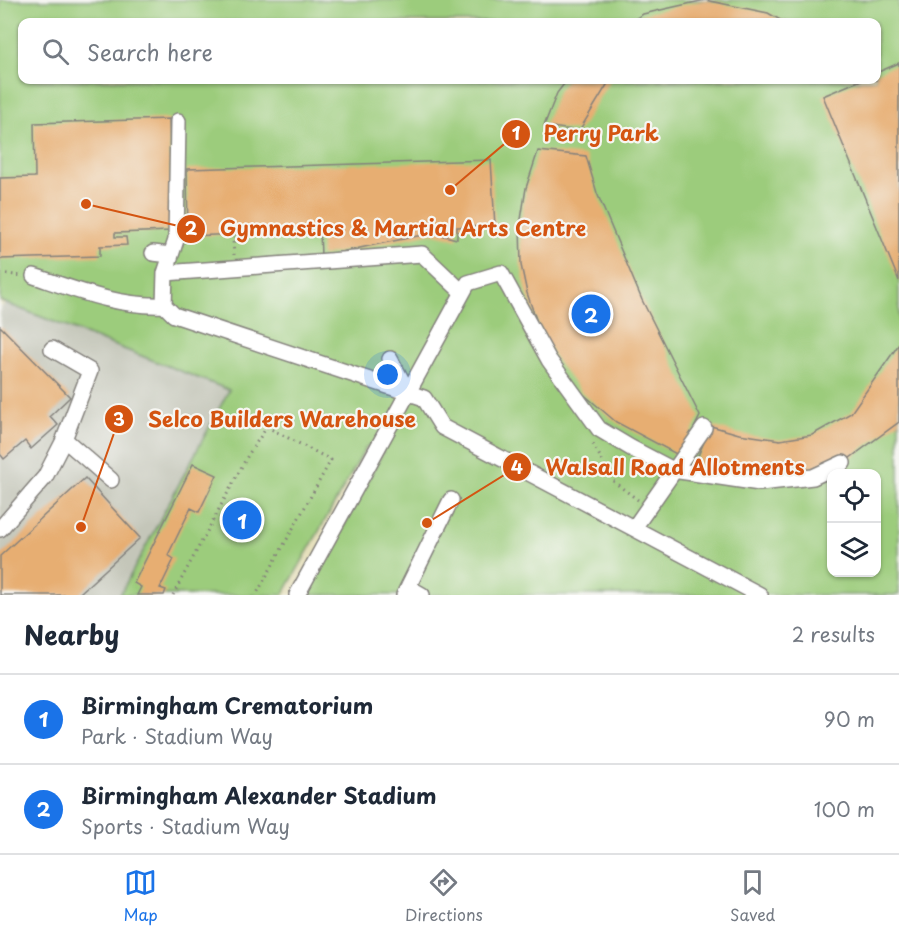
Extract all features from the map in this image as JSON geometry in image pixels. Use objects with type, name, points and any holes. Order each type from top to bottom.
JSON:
[{"type":"street","points":[[178,121],[176,240],[165,273],[164,304],[174,315],[424,398],[442,427],[760,595]]},
{"type":"street","points":[[153,253],[171,255]]},
{"type":"street","points":[[165,273],[422,254],[465,287]]},
{"type":"street","points":[[297,595],[465,287],[501,273],[549,360],[599,429],[673,470],[760,483],[813,477],[843,463]]},
{"type":"street","points":[[34,276],[109,299],[144,306],[164,304]]},
{"type":"street","points":[[0,529],[45,477],[64,440],[90,371],[52,349]]},
{"type":"street","points":[[390,359],[408,392]]},
{"type":"street","points":[[634,528],[704,428]]},
{"type":"street","points":[[64,440],[111,480]]},
{"type":"street","points":[[422,595],[406,591],[451,500]]},
{"type":"path","points":[[232,224],[235,268]]},
{"type":"path","points":[[173,595],[248,455],[267,427],[331,460],[256,595]]},
{"type":"path","points":[[590,441],[614,482],[649,506]]},
{"type":"shaded area","points":[[6,303],[229,390],[120,595],[0,595],[0,308]]},
{"type":"green space","points":[[0,0],[899,0],[899,595],[307,595],[383,452],[367,446],[283,595],[120,595],[229,390],[0,301]]},
{"type":"building","points":[[705,0],[768,13],[777,18],[636,18],[643,14]]},
{"type":"building","points":[[899,63],[899,281],[823,96],[852,84],[881,84],[881,71]]},
{"type":"building","points":[[564,84],[608,84],[579,131],[544,126],[557,93]]},
{"type":"building","points":[[169,119],[172,231],[115,233],[115,237],[126,237],[127,245],[100,246],[100,256],[0,259],[0,178],[35,177],[34,123]]},
{"type":"building","points":[[538,151],[586,156],[597,193],[642,300],[700,416],[680,456],[616,422],[581,392],[556,360],[539,328],[527,293],[521,265],[520,226],[526,188]]},
{"type":"building","points":[[491,160],[495,226],[457,227],[457,239],[432,233],[321,256],[320,231],[188,236],[187,169]]},
{"type":"building","points":[[0,326],[70,397],[50,416],[58,425],[31,449],[25,441],[4,459],[0,454]]},
{"type":"building","points":[[899,344],[899,422],[843,463],[781,476],[694,465],[711,426],[739,434],[780,440],[812,435],[851,413]]},
{"type":"building","points":[[193,464],[217,475],[199,512],[191,508],[168,555],[174,559],[160,588],[166,590],[164,595],[137,595],[141,587],[134,583]]},
{"type":"building","points":[[85,478],[140,538],[80,593],[82,595],[0,595],[0,556]]},
{"type":"place","name":"Perry Park","points":[[450,190]]},
{"type":"place","name":"Gymnastics & Martial Arts Centre","points":[[86,204]]},
{"type":"place","name":"Birmingham Alexander Stadium","points":[[591,314]]},
{"type":"place","name":"Birmingham Crematorium","points":[[242,520]]},
{"type":"place","name":"Walsall Road Allotments","points":[[427,523]]},
{"type":"place","name":"Selco Builders Warehouse","points":[[81,527]]}]
